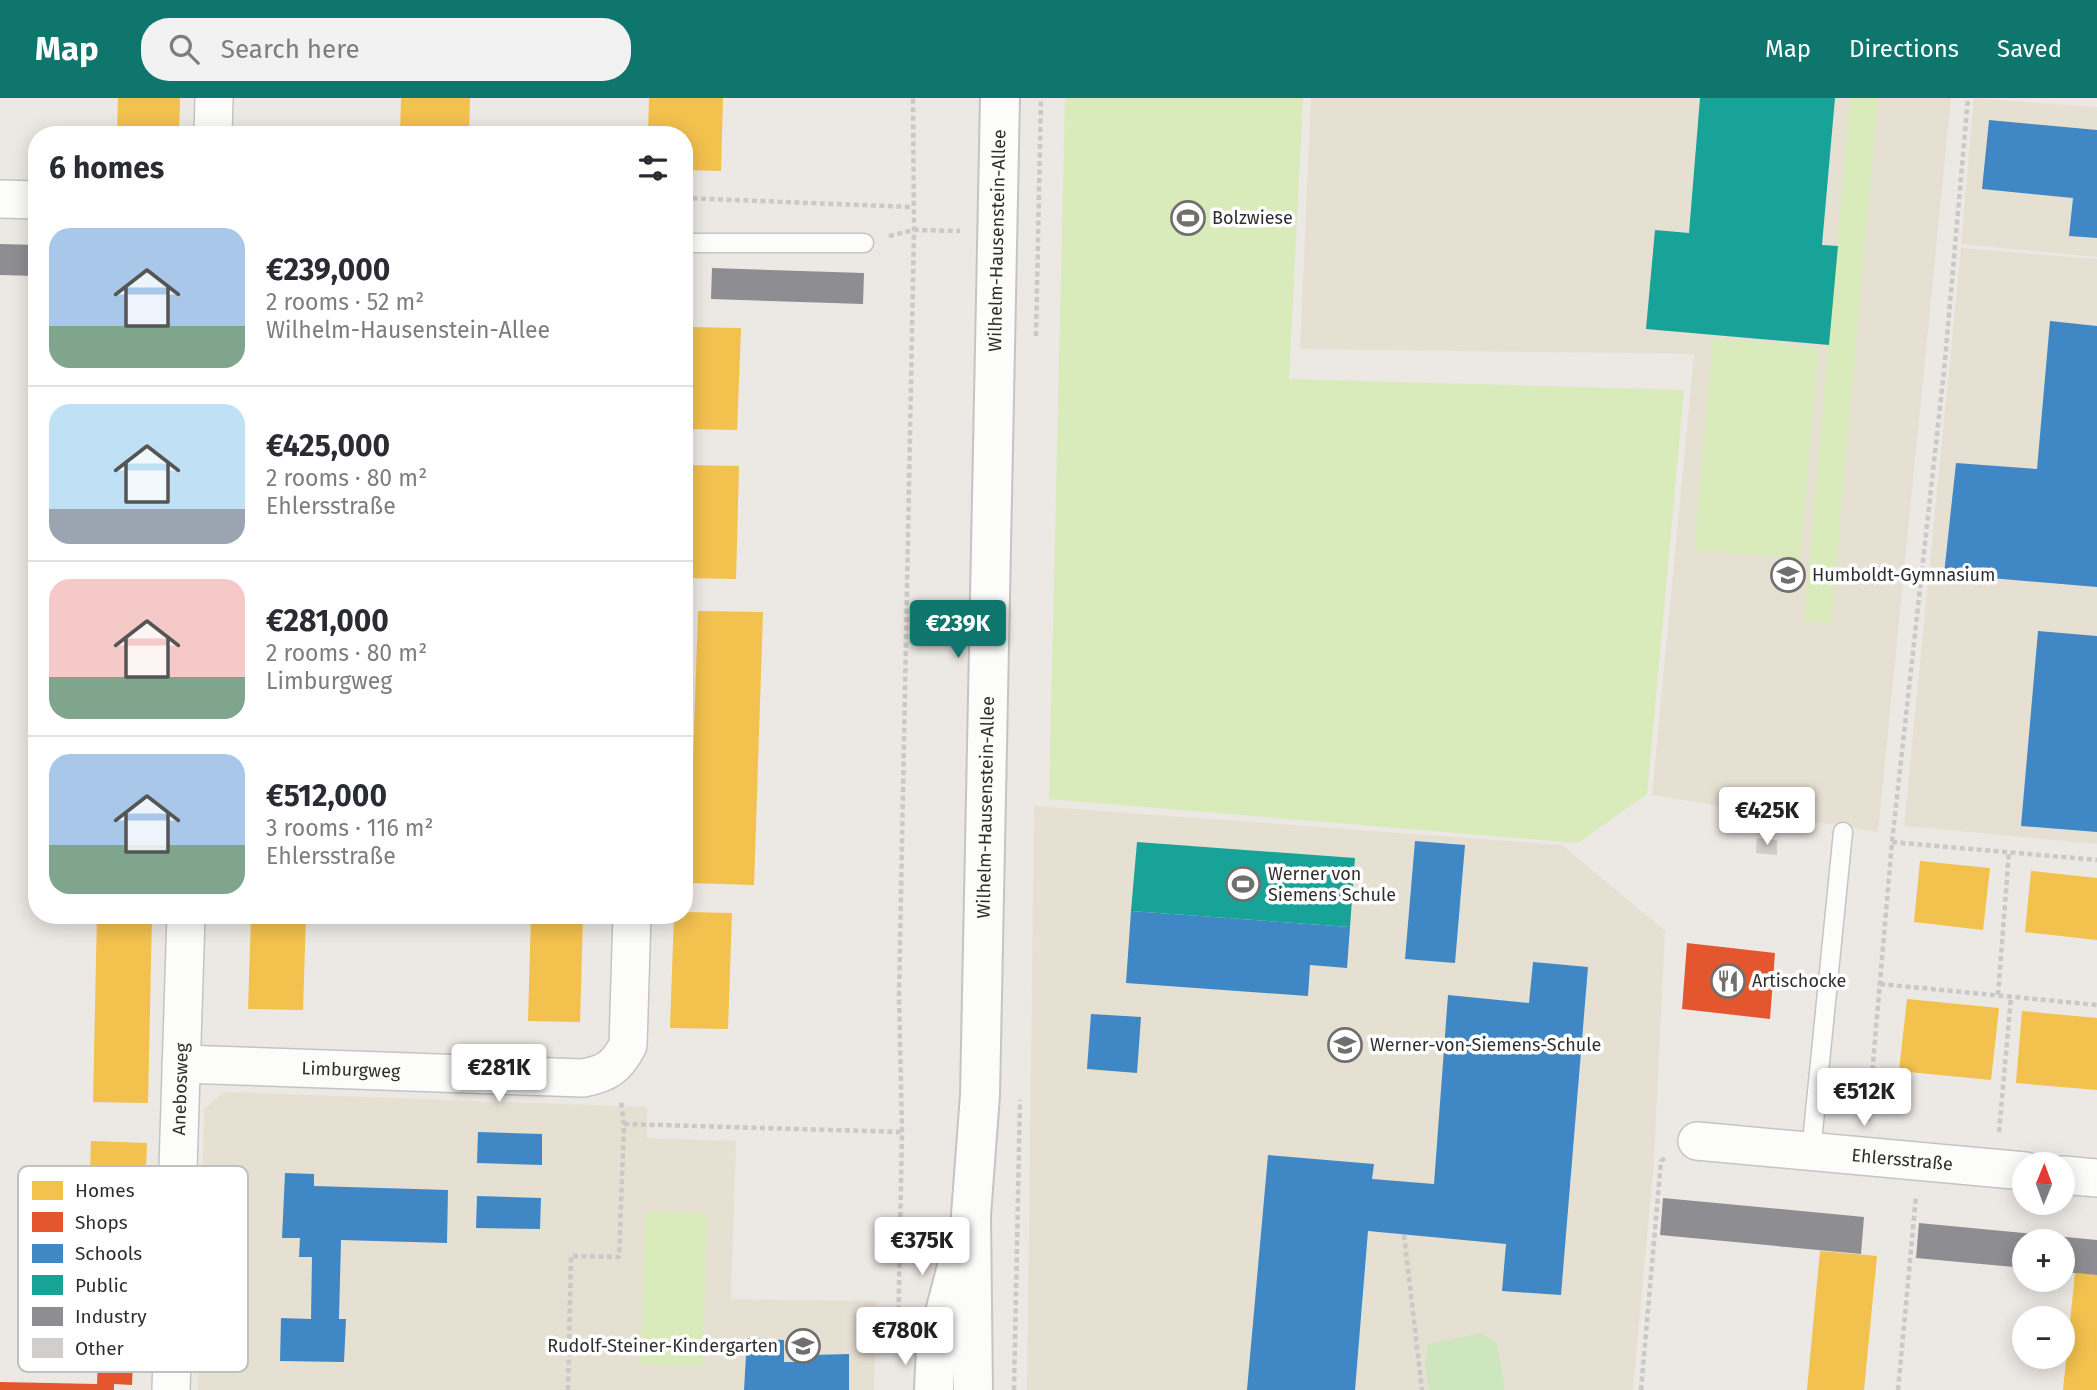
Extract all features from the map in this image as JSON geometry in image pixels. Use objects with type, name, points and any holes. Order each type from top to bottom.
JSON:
[{"type":"street","points":[[213,126],[214,98]]},
{"type":"street","name":"Wilhelm-Hausenstein-Allee","points":[[973,1390],[971,1223],[979,1095],[1000,98]]},
{"type":"street","points":[[0,199],[28,200]]},
{"type":"street","name":"Anebosweg","points":[[178,1166],[186,924]]},
{"type":"street","points":[[604,1074],[619,1062],[628,1045],[632,924]]},
{"type":"street","name":"Limburgweg","points":[[181,1064],[583,1078],[604,1074]]},
{"type":"street","name":"Ehlersstraße","points":[[1697,1141],[2010,1170]]},
{"type":"street","points":[[2076,1176],[2097,1178]]},
{"type":"street","name":"Wilhelm-Hausenstein-Allee","points":[[934,1390],[936,1347],[950,1288],[971,1223]]},
{"type":"street","name":"Anebosweg","points":[[171,1390],[172,1372]]},
{"type":"lane","points":[[693,243],[864,243]]},
{"type":"lane","points":[[1811,1152],[1843,832]]},
{"type":"path","points":[[898,1349],[902,1132],[899,995],[914,230],[911,207],[913,98]]},
{"type":"path","points":[[1865,1157],[1892,842],[1944,371],[1968,98]]},
{"type":"path","points":[[693,198],[911,207]]},
{"type":"path","points":[[1892,842],[2097,860]]},
{"type":"path","points":[[1998,995],[2009,852]]},
{"type":"path","points":[[1881,984],[2097,1005]]},
{"type":"path","points":[[2010,1170],[2011,997]]},
{"type":"path","points":[[568,1390],[571,1256],[619,1257],[624,1124],[620,1094],[604,1074]]},
{"type":"path","points":[[624,1124],[902,1132]]},
{"type":"path","points":[[1641,1390],[1661,1161],[1697,1141]]},
{"type":"path","points":[[1898,1390],[1919,1161]]},
{"type":"path","points":[[1405,1235],[1422,1390]]},
{"type":"shaded area","name":"Humboldt-Gymnasium","points":[[1311,98],[1951,98],[1878,832],[1652,795],[1694,354],[1300,349]]},
{"type":"shaded area","points":[[1974,98],[2097,107],[2097,257],[1961,244]]},
{"type":"shaded area","points":[[1961,248],[2097,259],[2097,844],[1904,826]]},
{"type":"shaded area","name":"Werner-von-Siemens-Schule","points":[[1034,806],[1562,845],[1665,931],[1654,1160],[1633,1390],[1027,1390]]},
{"type":"shaded area","points":[[225,1092],[647,1107],[647,1138],[736,1141],[731,1299],[877,1301],[874,1390],[198,1390],[198,1372],[248,1372],[248,1166],[203,1166],[204,1109]]},
{"type":"green space","points":[[1065,98],[1303,98],[1289,379],[1684,390],[1647,794],[1578,843],[1049,799]]},
{"type":"green space","points":[[1850,98],[1878,98],[1831,623],[1804,621]]},
{"type":"green space","points":[[1713,338],[1819,348],[1800,559],[1694,550]]},
{"type":"green space","points":[[645,1212],[707,1213],[703,1366],[641,1365]]},
{"type":"green space","points":[[1481,1333],[1497,1343],[1505,1390],[1429,1390],[1425,1366],[1428,1344]]},
{"type":"building: Homes","points":[[118,98],[180,98],[179,126],[117,126]]},
{"type":"building: Homes","points":[[401,98],[470,98],[469,126],[400,126]]},
{"type":"building: Homes","points":[[649,98],[723,98],[721,171],[693,170],[693,126],[648,126]]},
{"type":"building: Homes","points":[[693,327],[741,328],[737,430],[693,429]]},
{"type":"building: Homes","points":[[693,465],[739,466],[736,579],[693,578]]},
{"type":"building: Homes","points":[[698,611],[763,612],[754,885],[693,883],[693,762]]},
{"type":"building: Homes","points":[[1920,861],[1990,868],[1983,930],[1914,922]]},
{"type":"building: Homes","points":[[2031,871],[2097,878],[2097,940],[2025,932]]},
{"type":"building: Homes","points":[[693,912],[732,913],[728,1029],[670,1028],[674,924],[693,924]]},
{"type":"building: Homes","points":[[97,924],[152,924],[148,1103],[93,1102]]},
{"type":"building: Homes","points":[[251,924],[306,924],[303,1010],[248,1009]]},
{"type":"building: Homes","points":[[531,924],[583,924],[580,1022],[528,1021]]},
{"type":"building: Homes","points":[[1907,999],[1999,1008],[1991,1080],[1899,1071]]},
{"type":"building: Homes","points":[[2022,1011],[2097,1018],[2097,1090],[2016,1083]]},
{"type":"building: Homes","points":[[91,1141],[147,1143],[146,1166],[90,1166]]},
{"type":"building: Homes","points":[[1820,1251],[1877,1256],[1864,1390],[1807,1390]]},
{"type":"building: Homes","points":[[2075,1273],[2097,1275],[2097,1390],[2063,1390],[2065,1369],[2075,1369],[2075,1306],[2072,1306]]},
{"type":"building: Shops","name":"Artischocke","points":[[1687,943],[1775,953],[1770,1019],[1682,1009]]},
{"type":"building: Shops","points":[[97,1372],[133,1372],[132,1385],[114,1384],[114,1390],[0,1390],[0,1382],[97,1384]]},
{"type":"building: Schools","points":[[1989,120],[2097,130],[2097,238],[2069,236],[2073,198],[1982,189]]},
{"type":"building: Schools","points":[[2050,321],[2097,326],[2097,587],[1944,574],[1956,463],[2037,469]]},
{"type":"building: Schools","points":[[2038,631],[2097,636],[2097,832],[2021,826]]},
{"type":"building: Schools","points":[[1415,841],[1465,845],[1455,963],[1405,959]]},
{"type":"building: Schools","points":[[1131,911],[1350,927],[1347,968],[1310,965],[1308,996],[1126,983]]},
{"type":"building: Schools","points":[[1533,962],[1588,967],[1561,1295],[1502,1291],[1506,1244],[1368,1231],[1355,1390],[1247,1390],[1268,1155],[1374,1164],[1372,1179],[1434,1184],[1448,995],[1529,1003]]},
{"type":"building: Schools","points":[[1091,1014],[1141,1017],[1137,1073],[1087,1069]]},
{"type":"building: Schools","points":[[478,1132],[542,1134],[542,1165],[477,1163]]},
{"type":"building: Schools","points":[[285,1173],[314,1174],[314,1186],[448,1190],[447,1243],[341,1240],[339,1319],[346,1319],[344,1362],[280,1361],[281,1318],[311,1319],[312,1257],[299,1257],[300,1238],[282,1238]]},
{"type":"building: Schools","points":[[477,1196],[541,1198],[540,1229],[476,1228]]},
{"type":"building: Schools","points":[[747,1338],[784,1340],[784,1362],[811,1362],[811,1355],[849,1354],[849,1390],[744,1390]]},
{"type":"building: Public","points":[[1700,98],[1835,98],[1822,245],[1838,246],[1829,345],[1646,329],[1655,230],[1689,233]]},
{"type":"building: Public","name":"Werner von Siemens Schule","points":[[1137,842],[1355,858],[1350,927],[1131,911]]},
{"type":"building: Industry","points":[[0,244],[28,245],[28,276],[0,275]]},
{"type":"building: Industry","points":[[712,268],[864,273],[863,304],[711,299]]},
{"type":"building: Industry","points":[[1663,1198],[1864,1217],[1861,1254],[1660,1235]]},
{"type":"building: Industry","points":[[1919,1223],[2012,1232],[2012,1267],[1916,1258]]},
{"type":"building: Industry","points":[[2075,1238],[2097,1240],[2097,1275],[2075,1273]]},
{"type":"building: Other","points":[[1757,838],[1777,840],[1777,855],[1756,853]]},
{"type":"place","name":"Bolzwiese","points":[[1188,218]]},
{"type":"place","name":"Humboldt-Gymnasium","points":[[1788,575]]},
{"type":"place","name":"Werner von Siemens Schule","points":[[1243,884]]},
{"type":"place","name":"Artischocke","points":[[1728,981]]},
{"type":"place","name":"Werner-von-Siemens-Schule","points":[[1345,1045]]},
{"type":"place","name":"Rudolf-Steiner-Kindergarten","points":[[803,1346]]}]
